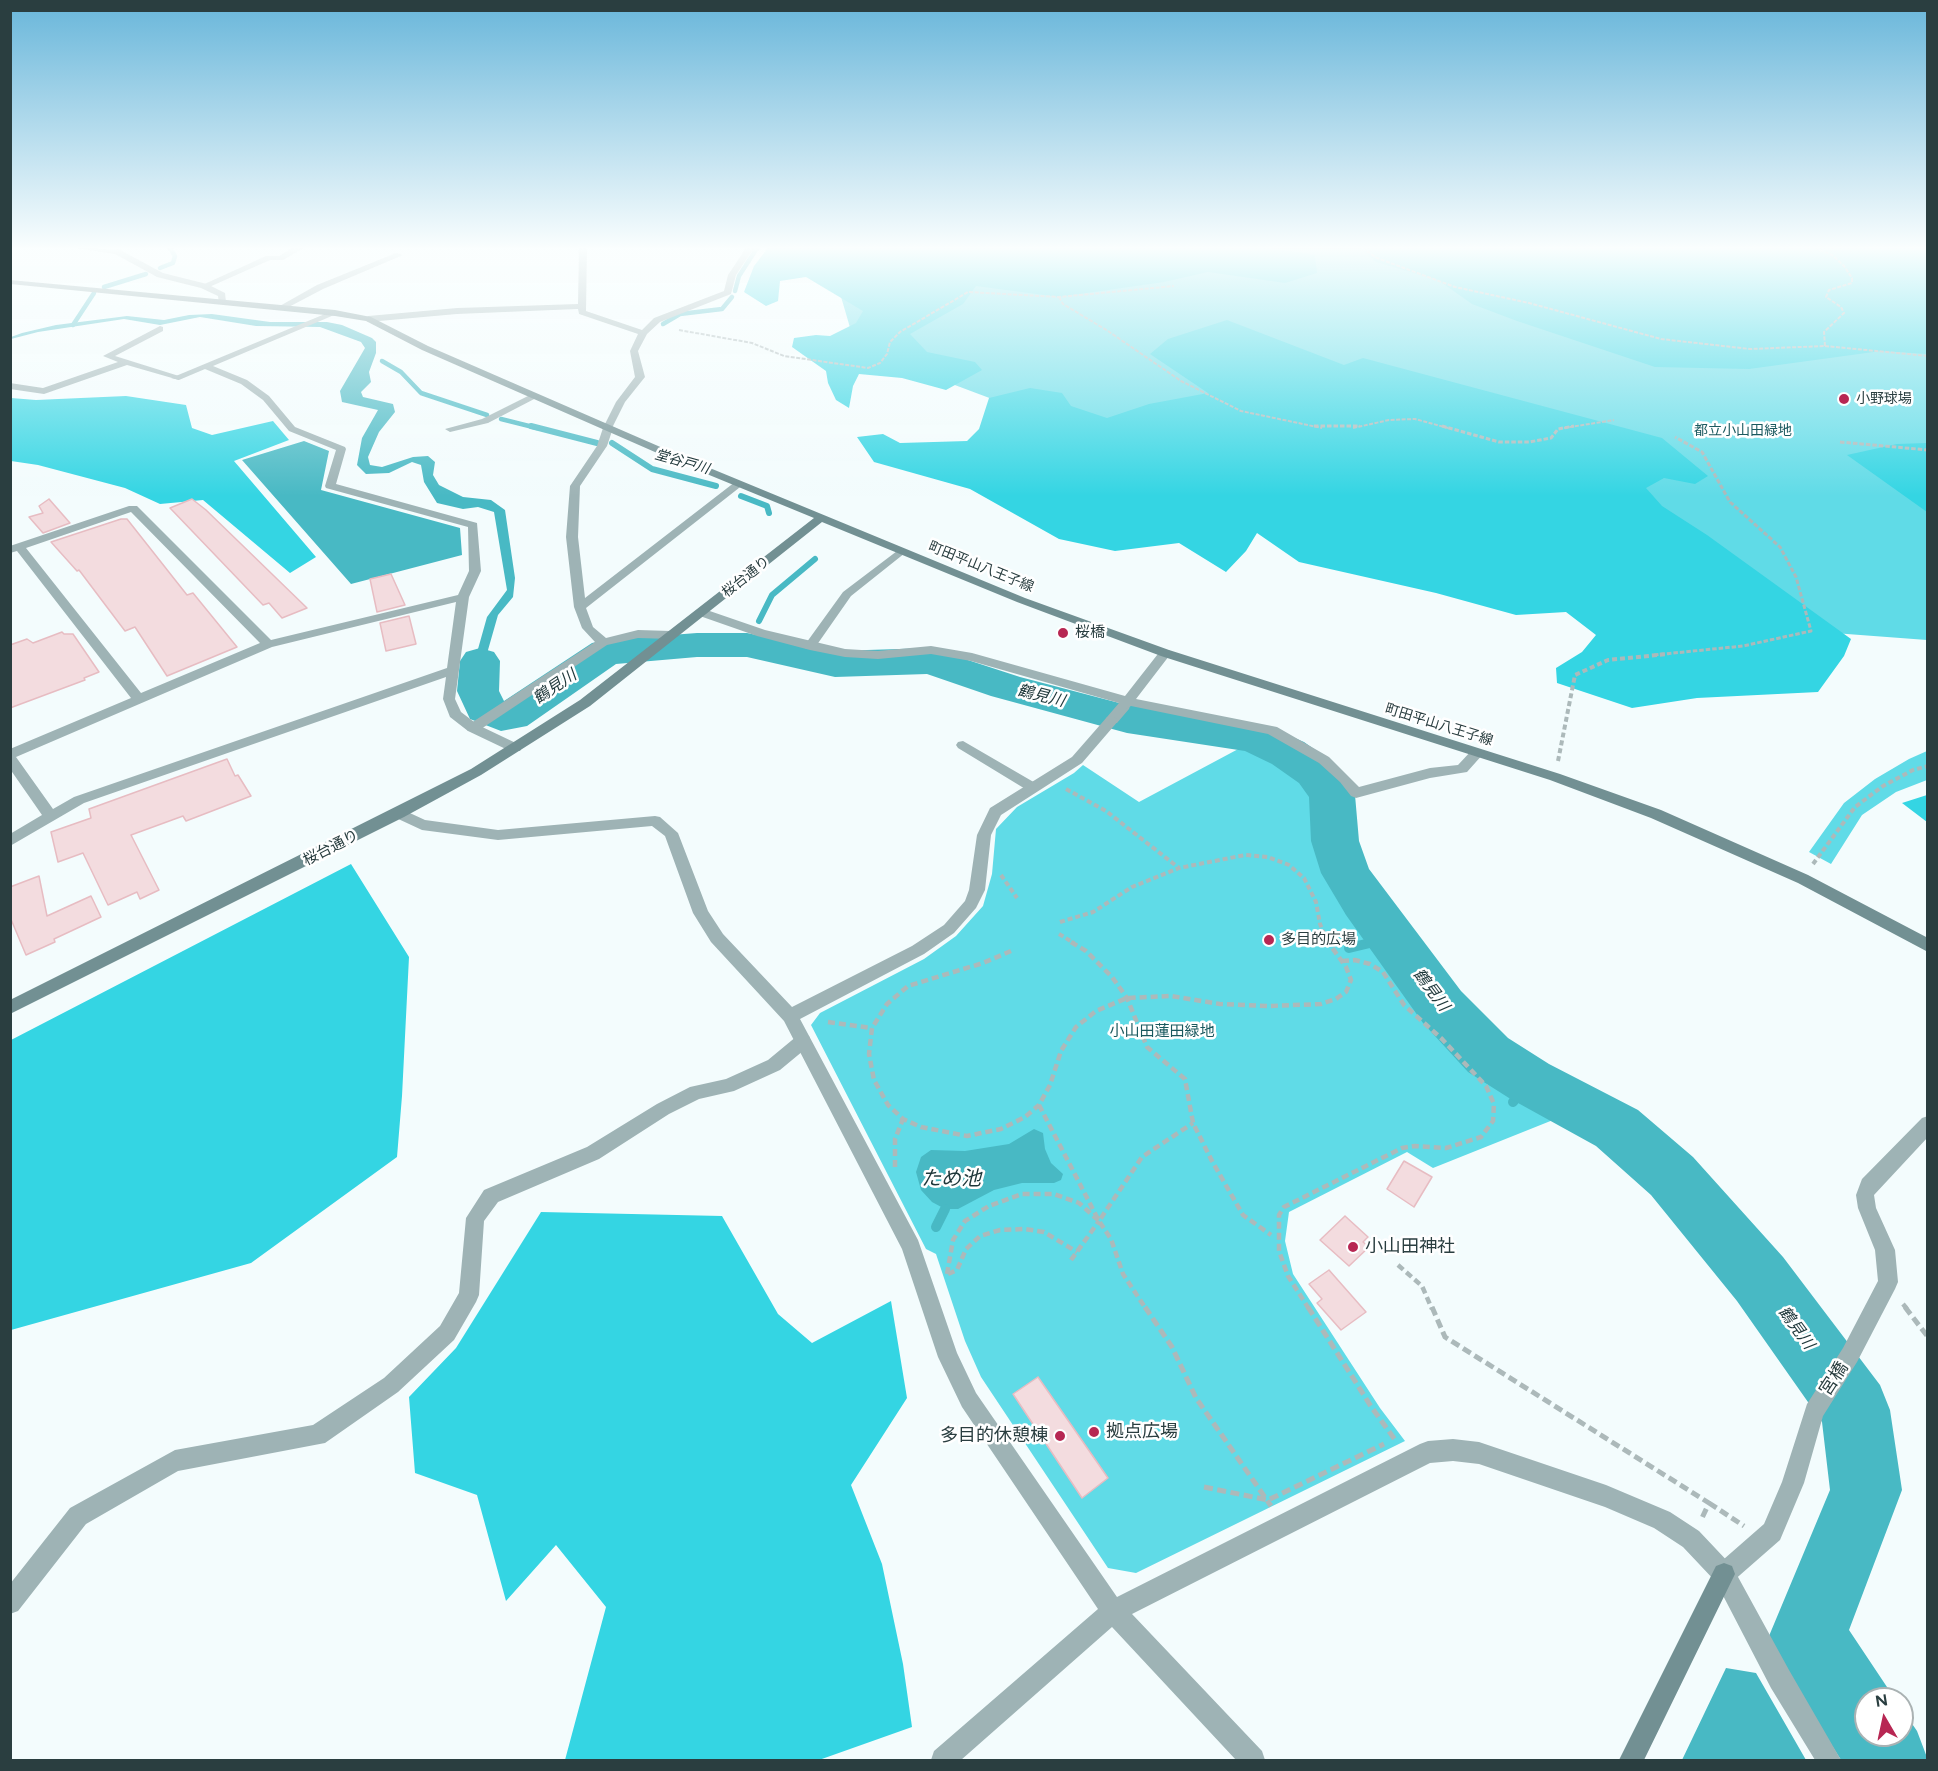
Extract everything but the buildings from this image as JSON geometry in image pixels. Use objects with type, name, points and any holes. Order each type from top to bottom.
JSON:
[{"type":"main road","name":"町田平山八王子線","points":[[391,331],[425,348],[739,484],[1021,600],[1165,653],[1614,796],[1703,832],[1803,879],[1928,946]]},
{"type":"main road","name":"桜台通り","points":[[10,1008],[476,772],[585,703],[822,517]]},
{"type":"main road","points":[[1631,1761],[1724,1574]]},
{"type":"street","points":[[157,331],[107,356],[176,378],[289,331]]},
{"type":"street","points":[[635,331],[643,333]]},
{"type":"street","points":[[603,642],[588,628],[580,607],[572,537],[575,486],[602,446],[621,402],[640,377],[634,351],[645,331]]},
{"type":"street","points":[[10,386],[44,391],[128,362]]},
{"type":"street","points":[[204,366],[244,382],[266,398],[292,429],[341,449],[330,486],[472,525],[475,570],[463,597],[449,699],[455,714],[478,724],[515,748]]},
{"type":"street","points":[[450,429],[485,421],[535,396]]},
{"type":"street","points":[[580,607],[739,484]]},
{"type":"street","points":[[140,699],[15,549],[133,508],[268,644]]},
{"type":"street","points":[[810,646],[847,594],[901,551]]},
{"type":"street","points":[[50,816],[10,756],[268,644],[463,597]]},
{"type":"street","points":[[701,612],[761,633],[810,646],[844,653],[878,655],[931,650],[972,657],[1125,704],[1272,730],[1324,760],[1345,779],[1356,793],[1430,773],[1462,769],[1476,753]]},
{"type":"street","points":[[478,724],[603,642],[638,634],[670,636]]},
{"type":"street","points":[[790,1016],[918,950],[949,929],[971,904],[978,890],[984,835],[995,813],[1004,805],[1077,760],[1165,653]]},
{"type":"street","points":[[10,841],[79,800],[454,670]]},
{"type":"street","points":[[963,745],[1032,787]]},
{"type":"street","points":[[399,813],[422,825],[498,835],[655,821],[671,833],[701,913],[717,938],[790,1016],[804,1041],[911,1246],[948,1357],[969,1400],[1113,1611],[1253,1761]]},
{"type":"street","points":[[10,1604],[78,1516],[175,1461],[317,1435],[391,1385],[447,1333],[469,1295],[476,1218],[490,1196],[593,1153],[663,1109],[696,1092],[728,1086],[774,1065],[804,1041]]},
{"type":"street","points":[[1888,1282],[1885,1250],[1867,1208],[1865,1194],[1869,1185],[1928,1124]]},
{"type":"street","name":"宮橋","points":[[1724,1574],[1772,1532],[1793,1484],[1814,1411],[1850,1355],[1888,1282]]},
{"type":"street","points":[[943,1761],[1113,1611],[1428,1452],[1453,1450],[1479,1453],[1606,1496],[1662,1520],[1691,1539],[1724,1574],[1780,1679],[1829,1761]]},
{"type":"path","points":[[682,331],[752,343],[784,356],[868,368],[880,363],[887,354],[891,342],[902,331]]},
{"type":"path","points":[[1107,331],[1181,381],[1241,411],[1270,419],[1322,428],[1353,428],[1389,420],[1415,419],[1499,442],[1529,442],[1551,438],[1558,429],[1614,420]]},
{"type":"path","points":[[1630,331],[1661,339],[1750,349],[1825,346],[1928,356]]},
{"type":"path","points":[[1825,331],[1825,346]]},
{"type":"path","points":[[1555,777],[1575,675],[1608,660],[1743,646],[1811,631],[1796,577],[1780,547],[1730,502],[1702,452],[1675,437]]},
{"type":"path","points":[[1840,442],[1928,450]]},
{"type":"path","points":[[1803,879],[1855,807],[1883,786],[1913,770],[1928,766]]},
{"type":"path","points":[[1047,779],[1106,812],[1179,868]]},
{"type":"path","points":[[1011,951],[983,963],[908,987],[887,1004],[872,1028],[869,1054],[874,1080],[888,1105],[903,1119],[921,1127],[968,1136],[1001,1130],[1025,1117],[1039,1105],[1050,1085],[1061,1051],[1076,1027],[1096,1011],[1128,1000],[1171,996],[1220,1004],[1268,1006],[1321,1004],[1336,999],[1346,992],[1351,980],[1330,947],[1320,924],[1316,902],[1304,878],[1289,865],[1268,857],[1245,855],[1179,868],[1132,887],[1093,912],[1060,922]]},
{"type":"path","points":[[1059,934],[1086,951],[1112,977],[1128,1000],[1147,1047],[1185,1079],[1193,1123],[1243,1215],[1271,1235]]},
{"type":"path","points":[[1341,962],[1355,960],[1370,964],[1383,972],[1404,1005],[1442,1039],[1486,1086],[1494,1104],[1493,1121],[1481,1137],[1446,1148],[1415,1146],[1402,1148],[1284,1207],[1278,1215],[1279,1251],[1288,1276],[1409,1462]]},
{"type":"path","points":[[790,1016],[872,1028]]},
{"type":"path","points":[[1039,1105],[1111,1239],[1123,1274],[1172,1347],[1196,1398],[1268,1500],[1281,1525]]},
{"type":"path","points":[[876,1179],[895,1171],[895,1139],[903,1119]]},
{"type":"path","points":[[1071,1260],[1142,1157],[1193,1123]]},
{"type":"path","points":[[1077,1252],[1044,1232],[1024,1229],[1000,1230],[980,1236],[966,1249],[957,1270],[947,1274],[953,1240],[965,1221],[989,1206],[1022,1194],[1054,1194],[1079,1203],[1101,1219]]},
{"type":"path","points":[[1398,1265],[1422,1286],[1445,1337],[1764,1539]]},
{"type":"path","points":[[1888,1282],[1928,1337]]},
{"type":"path","points":[[1204,1487],[1268,1500],[1394,1439]]},
{"type":"path","points":[[1691,1539],[1709,1503]]},
{"type":"green space","name":"都立小山田緑地","points":[[851,331],[1927,331],[1927,640],[1767,628],[1187,472],[856,348]]},
{"type":"green space","name":"小山田蓮田緑地","points":[[1242,747],[1257,752],[1287,768],[1300,780],[1310,797],[1313,837],[1324,869],[1347,912],[1386,966],[1427,1016],[1476,1063],[1508,1086],[1563,1116],[1433,1168],[1407,1152],[1289,1212],[1285,1241],[1293,1274],[1380,1408],[1405,1441],[1136,1573],[1108,1568],[981,1377],[965,1341],[936,1254],[926,1249],[811,1025],[820,1013],[924,959],[956,936],[983,906],[992,874],[996,829],[1017,807],[1074,773],[1083,765],[1139,802]]},
{"type":"green space","points":[[1927,751],[1927,780],[1896,792],[1862,815],[1831,864],[1809,852],[1844,803],[1875,779]]},
{"type":"shaded area","points":[[841,331],[916,331],[910,334],[927,352],[975,362],[982,370],[946,390],[902,378],[859,374],[853,386],[849,408],[836,400],[828,383],[826,371],[792,347],[794,338],[830,336]]},
{"type":"shaded area","points":[[1194,331],[1255,331],[1344,365],[1363,358],[1662,438],[1708,476],[1695,484],[1664,478],[1646,488],[1662,506],[1707,535],[1851,639],[1844,656],[1818,692],[1697,698],[1632,708],[1557,683],[1556,668],[1582,652],[1596,635],[1566,612],[1516,615],[1436,593],[1299,562],[1257,533],[1246,551],[1226,572],[1179,543],[1115,551],[1059,539],[970,489],[874,462],[857,437],[883,434],[900,443],[967,441],[979,429],[989,398],[1030,388],[1062,393],[1071,406],[1107,418],[1149,404],[1208,393],[1150,354],[1168,339]]},
{"type":"shaded area","points":[[1546,331],[1927,331],[1927,354],[1881,351],[1749,369],[1655,367]]},
{"type":"shaded area","points":[[126,396],[186,405],[192,428],[212,435],[273,421],[289,440],[234,461],[316,557],[290,573],[203,500],[160,504],[125,488],[38,465],[11,461],[11,398],[36,400]]},
{"type":"shaded area","points":[[1927,443],[1927,512],[1847,455],[1897,444]]},
{"type":"shaded area","points":[[1928,795],[1927,822],[1902,803]]},
{"type":"shaded area","points":[[351,864],[409,957],[397,1157],[251,1263],[11,1330],[11,1040]]},
{"type":"shaded area","points":[[541,1212],[722,1216],[778,1314],[812,1343],[891,1301],[907,1398],[851,1485],[882,1564],[903,1664],[912,1727],[819,1760],[565,1760],[606,1607],[556,1545],[506,1601],[477,1495],[415,1473],[409,1397],[456,1348]]},
{"type":"water","points":[[32,331],[47,331],[11,339]]},
{"type":"water","points":[[330,331],[355,331],[376,342],[376,353],[369,372],[371,382],[361,392],[363,397],[393,404],[395,412],[379,432],[368,457],[370,465],[382,467],[413,457],[428,456],[435,462],[433,475],[439,485],[463,497],[491,500],[505,510],[515,578],[513,597],[498,615],[486,657],[482,693],[491,704],[508,713],[496,722],[476,713],[469,703],[469,681],[487,617],[507,590],[494,512],[478,507],[463,509],[437,503],[424,482],[421,465],[412,462],[389,473],[366,474],[357,465],[362,438],[378,410],[342,402],[340,391],[365,348],[361,342]]},
{"type":"water","points":[[304,441],[329,451],[321,490],[460,528],[462,555],[351,584],[242,460]]},
{"type":"water","name":"ため池","points":[[1034,1129],[1043,1133],[1045,1149],[1051,1163],[1063,1174],[1061,1180],[1054,1183],[1022,1183],[994,1190],[958,1209],[945,1209],[932,1202],[921,1190],[916,1172],[921,1157],[931,1150],[965,1151],[1009,1144]]},
{"type":"water","points":[[1726,1668],[1756,1673],[1806,1760],[1682,1760]]},
{"type":"waterway","points":[[382,361],[401,372],[421,393],[487,415]]},
{"type":"waterway","points":[[501,419],[537,428]]},
{"type":"waterway","points":[[531,426],[597,443]]},
{"type":"waterway","name":"堂谷戸川","points":[[612,443],[652,469],[716,486]]},
{"type":"waterway","name":"堂谷戸川","points":[[741,496],[767,506],[769,513]]},
{"type":"waterway","name":"堂谷戸川","points":[[759,621],[772,595],[815,559]]},
{"type":"waterway","name":"堂谷戸川","points":[[747,645],[749,640]]},
{"type":"waterway","name":"鶴見川","points":[[480,661],[478,691],[485,709],[501,717],[512,716],[606,652],[697,645],[747,645],[835,664],[931,661],[1006,687],[1127,719],[1233,733],[1260,740],[1288,753],[1315,772],[1332,795],[1335,841],[1346,873],[1364,902],[1442,1007],[1488,1055],[1529,1081],[1617,1128],[1672,1176],[1760,1279],[1855,1410],[1866,1490],[1808,1636],[1854,1709]]},
{"type":"waterway","points":[[1368,943],[1390,938]]},
{"type":"waterway","points":[[1349,948],[1374,942]]},
{"type":"waterway","points":[[1513,1102],[1529,1081]]},
{"type":"waterway","points":[[936,1227],[945,1209]]},
{"type":"waterway","name":"鶴見川","points":[[1879,1747],[1888,1760]]},
{"type":"place","name":"小野球場","points":[[1844,399]]},
{"type":"place","name":"桜橋","points":[[1063,633]]},
{"type":"place","name":"多目的広場","points":[[1269,940]]},
{"type":"place","name":"小山田神社","points":[[1353,1247]]},
{"type":"place","name":"拠点広場","points":[[1094,1432]]},
{"type":"place","name":"多目的休憩棟","points":[[1060,1436]]}]
